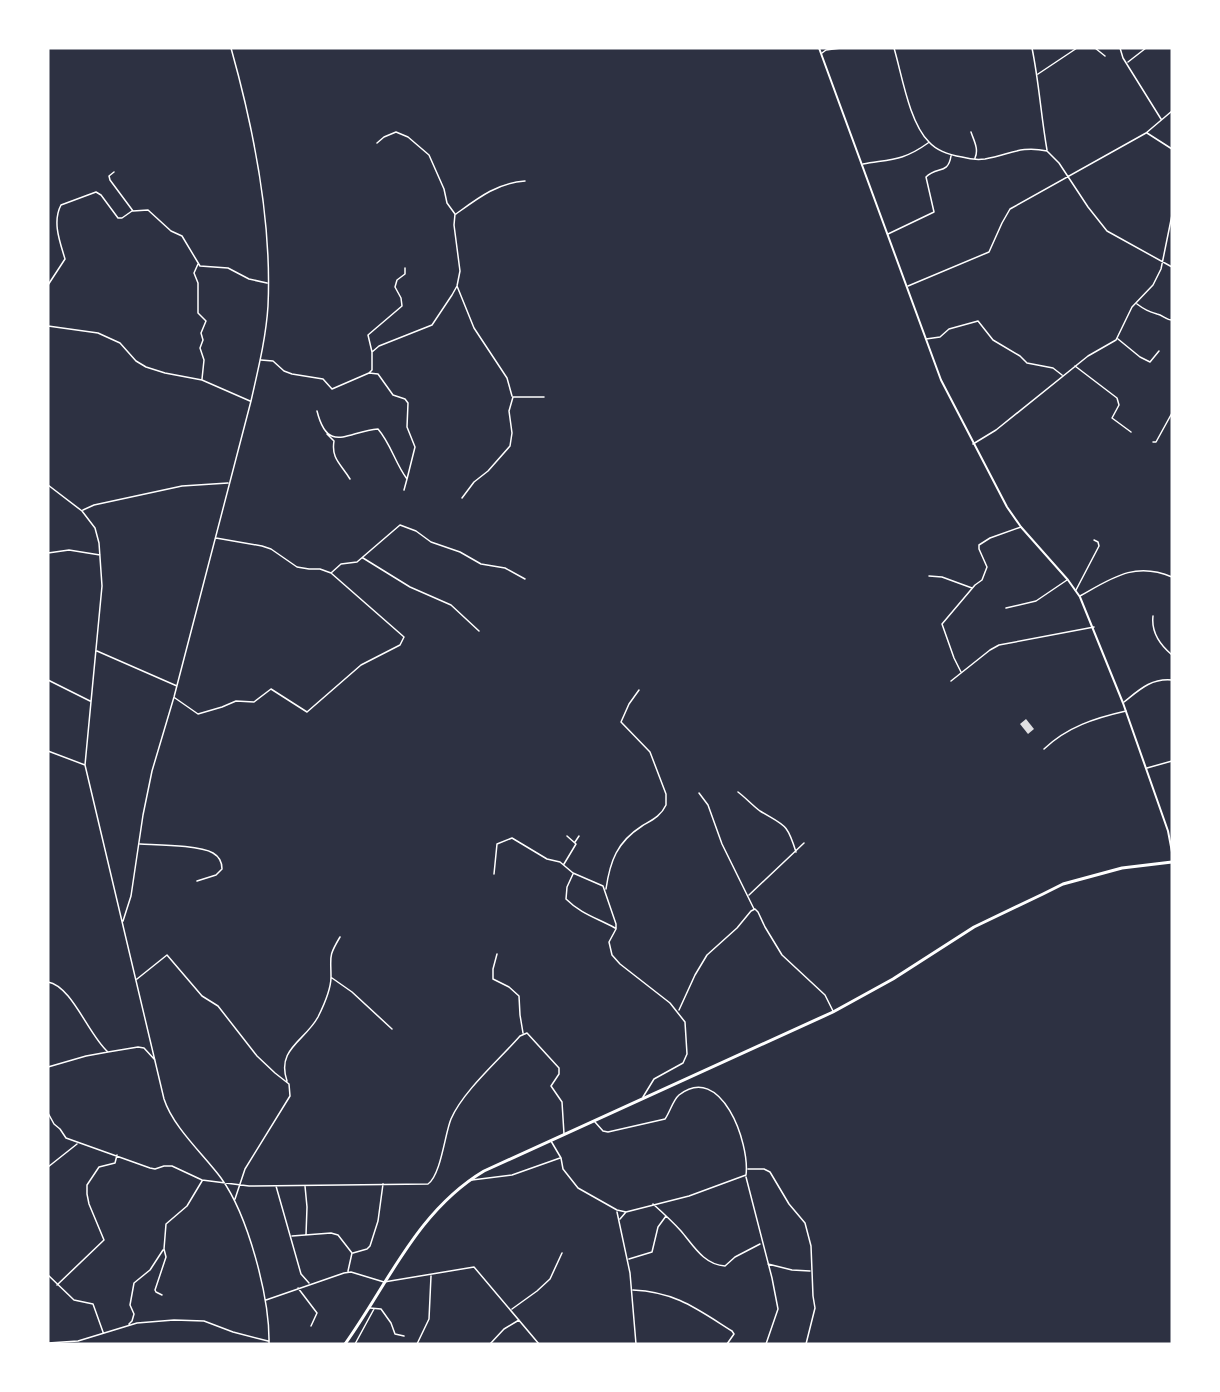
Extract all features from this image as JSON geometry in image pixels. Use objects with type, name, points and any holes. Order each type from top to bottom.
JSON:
[{"type":"highway","points":[[345,1344],[409,1245],[437,1209],[468,1180],[496,1164],[641,1101],[833,1012],[893,980],[974,927],[1053,889],[1122,868],[1172,862]]},
{"type":"main road","points":[[819,48],[941,380],[1003,500],[1021,527],[1080,597],[1094,627],[1170,831],[1172,852]]},
{"type":"street","points":[[123,921],[131,896],[152,771],[177,686],[251,401],[267,314],[269,284],[266,224],[253,138],[231,48]]},
{"type":"street","points":[[822,53],[826,50],[841,48]]},
{"type":"street","points":[[894,48],[910,104],[922,132],[938,149],[952,155],[975,159],[1021,148],[1047,151]]},
{"type":"street","points":[[1032,48],[1038,74],[1047,151],[1059,163],[1107,231],[1172,267]]},
{"type":"street","points":[[1038,74],[1077,48]]},
{"type":"street","points":[[1095,48],[1105,56]]},
{"type":"street","points":[[1120,48],[1161,119]]},
{"type":"street","points":[[1127,63],[1146,48]]},
{"type":"street","points":[[907,287],[989,252],[1010,209],[1097,158],[1146,133],[1172,111]]},
{"type":"street","points":[[372,352],[379,346],[432,325],[457,286],[460,271],[454,225],[455,214],[447,203],[444,189],[429,156],[408,137],[396,132],[384,137],[378,143]]},
{"type":"street","points":[[971,132],[976,141],[975,159]]},
{"type":"street","points":[[1146,133],[1172,149]]},
{"type":"street","points":[[862,164],[897,160],[929,142]]},
{"type":"street","points":[[888,235],[934,212],[926,177],[928,174],[946,168],[950,164],[952,155]]},
{"type":"street","points":[[114,172],[109,176],[110,180],[133,211]]},
{"type":"street","points":[[455,214],[487,192],[508,183],[525,182]]},
{"type":"street","points":[[48,285],[65,259],[58,241],[57,212],[61,205],[96,192],[101,195],[118,218],[122,218],[128,212],[148,210],[171,231],[182,236],[201,267],[228,268],[243,277],[269,284]]},
{"type":"street","points":[[973,444],[996,430],[1075,366],[1118,338],[1130,311],[1153,285],[1163,261],[1172,215]]},
{"type":"street","points":[[198,264],[194,273],[198,289],[198,313],[206,321],[201,333],[203,340],[200,348],[204,360],[202,380]]},
{"type":"street","points":[[369,373],[373,360],[368,335],[402,306],[395,287],[397,280],[405,274],[405,268]]},
{"type":"street","points":[[457,286],[474,328],[507,378],[513,397],[509,411],[512,433],[510,446],[488,471],[474,482],[462,498]]},
{"type":"street","points":[[1137,303],[1148,313],[1172,321]]},
{"type":"street","points":[[926,339],[940,337],[949,329],[978,321],[993,339],[1027,363],[1053,368],[1062,376]]},
{"type":"street","points":[[48,326],[98,333],[120,343],[136,361],[146,367],[202,380],[251,401]]},
{"type":"street","points":[[1118,338],[1147,361],[1152,361],[1159,351]]},
{"type":"street","points":[[260,360],[273,361],[284,371],[292,374],[323,379],[332,389],[369,373],[378,374],[393,394],[405,399],[408,403],[407,424],[415,447],[404,490]]},
{"type":"street","points":[[1075,366],[1117,398],[1119,405],[1112,418],[1131,432]]},
{"type":"street","points":[[513,397],[544,397]]},
{"type":"street","points":[[317,411],[320,424],[334,441],[332,452],[350,478]]},
{"type":"street","points":[[1153,442],[1159,438],[1172,413]]},
{"type":"street","points":[[326,434],[339,438],[378,429],[389,444],[407,479]]},
{"type":"street","points":[[82,511],[94,505],[182,486],[228,483]]},
{"type":"street","points":[[48,485],[82,511],[95,528],[101,555],[102,586],[85,765],[167,1107],[225,1185],[234,1201],[247,1229],[269,1314],[269,1343],[204,1321],[174,1320],[129,1325],[78,1341],[48,1343]]},
{"type":"street","points":[[331,573],[341,564],[353,563],[362,557],[400,525],[416,531],[431,542],[460,552],[481,564],[505,568],[525,579]]},
{"type":"street","points":[[962,672],[954,658],[942,624],[984,578],[987,569],[979,549],[980,545],[990,537],[1021,527]]},
{"type":"street","points":[[174,697],[200,714],[236,700],[254,702],[271,689],[307,712],[362,665],[400,645],[404,637],[331,573],[320,569],[297,567],[271,549],[262,546],[216,538]]},
{"type":"street","points":[[1076,591],[1099,546],[1094,540]]},
{"type":"street","points":[[48,552],[69,550],[101,555]]},
{"type":"street","points":[[362,557],[410,587],[451,605],[479,631]]},
{"type":"street","points":[[1080,597],[1108,580],[1130,572],[1148,570],[1172,577]]},
{"type":"street","points":[[929,576],[973,588]]},
{"type":"street","points":[[1006,608],[1036,601],[1068,580]]},
{"type":"street","points":[[1153,616],[1153,626],[1158,642],[1172,655]]},
{"type":"street","points":[[951,681],[990,650],[1004,643],[1094,627]]},
{"type":"street","points":[[96,650],[177,686]]},
{"type":"street","points":[[1123,703],[1149,683],[1164,679],[1172,680]]},
{"type":"street","points":[[48,680],[91,701]]},
{"type":"street","points":[[639,690],[629,704],[621,722],[650,752],[666,794],[666,805],[656,819],[635,831],[614,855],[609,866],[606,890],[616,924],[616,929],[609,942],[612,955],[620,964],[655,990],[678,1012],[687,1028],[686,1059],[680,1066],[654,1078],[641,1101]]},
{"type":"street","points":[[1044,748],[1072,728],[1091,720],[1126,711]]},
{"type":"street","points":[[48,751],[85,765]]},
{"type":"street","points":[[1146,769],[1172,761]]},
{"type":"street","points":[[738,792],[759,810],[786,827],[796,852]]},
{"type":"street","points":[[699,793],[708,805],[722,843],[748,896],[782,955],[825,995],[833,1012]]},
{"type":"street","points":[[567,836],[574,842]]},
{"type":"street","points":[[563,865],[579,836]]},
{"type":"street","points":[[494,874],[497,844],[512,838],[563,865],[573,873],[600,884],[606,890]]},
{"type":"street","points":[[748,896],[804,843]]},
{"type":"street","points":[[140,844],[170,845],[212,852],[220,860],[222,869],[216,875],[197,881]]},
{"type":"street","points":[[573,873],[567,887],[566,899],[579,911],[597,917],[616,929]]},
{"type":"street","points":[[678,1012],[707,955],[755,909]]},
{"type":"street","points":[[234,1201],[248,1164],[290,1096],[284,1068],[287,1055],[310,1030],[319,1016],[331,978],[329,957],[340,938]]},
{"type":"street","points":[[497,954],[492,969],[493,979],[509,987],[519,996],[524,1034]]},
{"type":"street","points":[[136,980],[165,955],[168,955],[202,996],[215,1003],[257,1056],[274,1073],[288,1082]]},
{"type":"street","points":[[331,978],[352,992],[392,1029]]},
{"type":"street","points":[[48,982],[60,987],[95,1040],[108,1052]]},
{"type":"street","points":[[524,1034],[529,1035],[560,1068],[551,1086],[562,1102],[564,1135]]},
{"type":"street","points":[[49,1121],[60,1129],[63,1136],[78,1143],[155,1169],[172,1166],[202,1180],[225,1185],[431,1183],[456,1110],[480,1080],[524,1034]]},
{"type":"street","points":[[48,1067],[86,1056],[138,1047],[144,1048],[155,1060]]},
{"type":"street","points":[[594,1121],[603,1131],[608,1132],[665,1119],[676,1097],[702,1086],[724,1103],[738,1125],[744,1147],[746,1175],[778,1313],[766,1344]]},
{"type":"street","points":[[48,1113],[49,1121]]},
{"type":"street","points":[[49,1121],[54,1124]]},
{"type":"street","points":[[550,1140],[561,1158],[561,1166]]},
{"type":"street","points":[[48,1167],[78,1143]]},
{"type":"street","points":[[57,1285],[104,1240],[89,1204],[87,1185],[99,1167],[115,1163],[117,1155]]},
{"type":"street","points":[[468,1180],[512,1175],[561,1158]]},
{"type":"street","points":[[554,1160],[583,1192],[617,1210],[626,1212],[689,1196],[746,1175]]},
{"type":"street","points":[[747,1169],[764,1169],[770,1172],[789,1204],[803,1220],[810,1241],[815,1311],[806,1344]]},
{"type":"street","points":[[162,1295],[155,1290],[166,1257],[164,1249],[167,1222],[187,1206],[202,1180]]},
{"type":"street","points":[[352,1253],[370,1246],[378,1221],[383,1184]]},
{"type":"street","points":[[305,1185],[306,1235]]},
{"type":"street","points":[[276,1186],[301,1274],[309,1284]]},
{"type":"street","points":[[652,1204],[666,1215],[696,1251],[717,1265],[725,1266],[735,1257],[762,1243]]},
{"type":"street","points":[[617,1210],[628,1259],[636,1344]]},
{"type":"street","points":[[619,1220],[626,1212]]},
{"type":"street","points":[[628,1259],[652,1252],[658,1227],[666,1215]]},
{"type":"street","points":[[291,1236],[334,1234],[352,1253]]},
{"type":"street","points":[[129,1325],[134,1314],[130,1305],[135,1283],[150,1270],[164,1249]]},
{"type":"street","points":[[347,1272],[352,1253]]},
{"type":"street","points":[[511,1309],[550,1279],[562,1253]]},
{"type":"street","points":[[767,1263],[811,1271]]},
{"type":"street","points":[[265,1300],[347,1272],[384,1282],[474,1267],[539,1344]]},
{"type":"street","points":[[48,1275],[74,1300],[93,1304],[103,1333]]},
{"type":"street","points":[[417,1344],[429,1319],[430,1275]]},
{"type":"street","points":[[298,1287],[317,1313],[311,1326]]},
{"type":"street","points":[[632,1290],[658,1292],[693,1305],[732,1331],[734,1334],[728,1344]]},
{"type":"street","points":[[369,1308],[384,1312],[397,1335],[404,1336]]},
{"type":"street","points":[[355,1344],[375,1308]]},
{"type":"street","points":[[490,1344],[504,1329],[519,1320]]},
{"type":"building","points":[[1026,719],[1034,729],[1028,734],[1020,724]]}]
